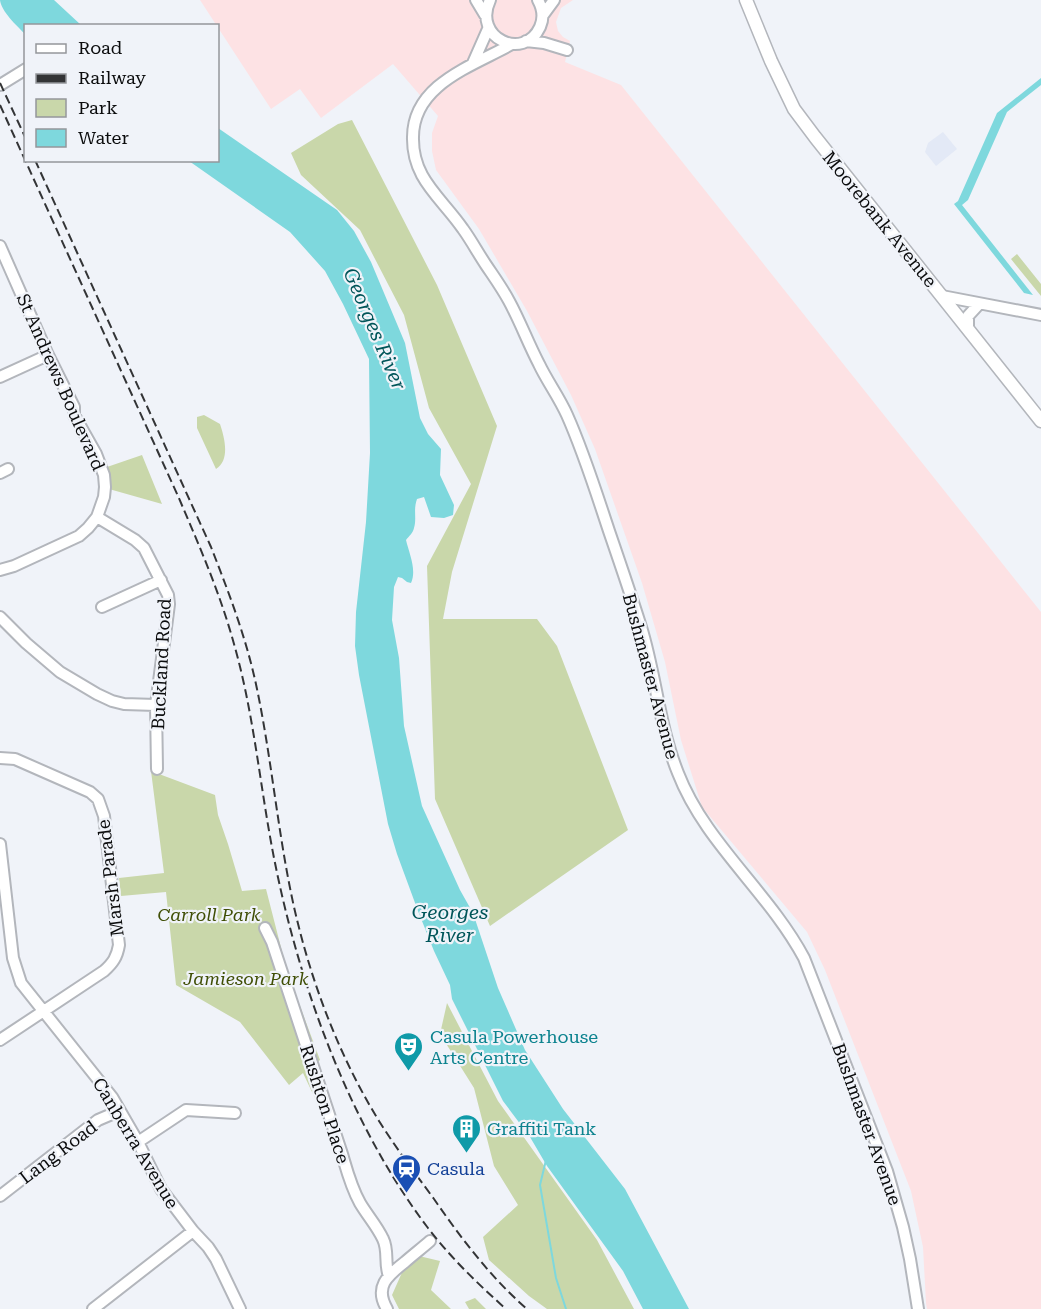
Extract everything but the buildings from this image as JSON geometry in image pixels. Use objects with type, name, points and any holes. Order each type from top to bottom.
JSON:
[{"type":"main road","name":"Moorebank Avenue","points":[[746,0],[771,61],[794,108],[1041,421]]},
{"type":"street","points":[[476,0],[485,15]]},
{"type":"street","points":[[490,0],[485,10],[488,29],[502,42],[512,44]]},
{"type":"street","points":[[538,0],[541,6],[544,32],[554,46]]},
{"type":"street","points":[[526,41],[537,33],[554,0]]},
{"type":"street","points":[[473,63],[488,29]]},
{"type":"street","points":[[526,41],[544,43],[567,50]]},
{"type":"street","name":"Bushmaster Avenue","points":[[526,41],[512,44],[473,63],[436,88],[425,99],[415,119],[412,136],[416,164],[422,178],[462,228],[502,288],[539,364],[566,412],[583,454],[642,629],[659,708],[678,772],[708,830],[782,922],[804,958],[887,1171],[908,1248],[918,1309]]},
{"type":"street","points":[[0,85],[24,70]]},
{"type":"street","name":"St Andrews Boulevard","points":[[0,246],[48,355],[74,406],[74,415],[100,464],[105,487],[97,517]]},
{"type":"street","points":[[942,296],[1041,315]]},
{"type":"street","points":[[968,329],[968,316],[979,304]]},
{"type":"street","points":[[0,377],[48,355]]},
{"type":"street","points":[[0,570],[14,566],[79,536],[97,517]]},
{"type":"street","name":"Buckland Road","points":[[97,517],[144,548],[168,595],[169,604],[156,705],[157,769]]},
{"type":"street","points":[[102,607],[161,580]]},
{"type":"street","points":[[0,617],[60,672],[97,694],[124,704],[156,705]]},
{"type":"street","name":"Marsh Parade","points":[[0,758],[15,759],[90,792],[98,799],[104,816],[119,945],[117,956],[104,971],[0,1040]]},
{"type":"street","name":"Canberra Avenue","points":[[0,844],[15,965],[21,983],[112,1097],[161,1189],[216,1259],[240,1309]]},
{"type":"street","name":"Rushton Place","points":[[265,928],[276,953],[350,1182],[387,1247],[388,1276],[381,1292],[387,1309]]},
{"type":"street","points":[[138,1142],[186,1110],[235,1113]]},
{"type":"street","name":"Lang Road","points":[[0,1196],[98,1120],[119,1111]]},
{"type":"street","points":[[93,1309],[193,1231]]},
{"type":"street","points":[[388,1276],[430,1241]]},
{"type":"shaded area","points":[[200,0],[573,0],[561,8],[556,22],[558,31],[570,41],[565,62],[621,85],[1041,612],[1041,1309],[927,1309],[923,1247],[911,1191],[825,970],[807,932],[702,807],[681,740],[665,662],[642,583],[595,449],[571,395],[527,311],[479,229],[436,170],[432,151],[432,133],[438,116],[393,64],[321,118],[300,89],[271,109],[219,29],[219,24],[216,24]]},
{"type":"shaded area","points":[[943,132],[957,149],[936,166],[925,152],[928,143]]},
{"type":"green space","points":[[352,120],[437,285],[497,426],[452,572],[443,619],[537,619],[557,646],[628,830],[490,926],[435,799],[427,566],[471,484],[429,408],[404,315],[360,230],[301,175],[291,153],[338,124]]},
{"type":"green space","points":[[1017,254],[1041,284],[1041,296],[1011,259]]},
{"type":"green space","points":[[204,415],[220,424],[223,436],[225,455],[216,469],[197,428],[197,417]]},
{"type":"green space","points":[[142,455],[162,504],[109,489],[107,467]]},
{"type":"green space","points":[[151,771],[215,795],[218,815],[242,891],[266,889],[287,971],[320,1060],[310,1068],[322,1113],[303,1073],[289,1085],[240,1022],[176,985],[166,892],[121,896],[119,878],[164,873]]},
{"type":"green space","points":[[447,1003],[498,1101],[597,1240],[634,1309],[547,1309],[489,1260],[483,1237],[518,1205],[494,1166],[474,1088],[440,1034]]},
{"type":"green space","points":[[419,1256],[440,1261],[431,1290],[451,1309],[399,1309],[392,1295],[404,1268]]},
{"type":"green space","points":[[475,1298],[486,1309],[469,1309],[465,1302]]},
{"type":"water","points":[[0,0],[54,0],[80,24],[24,24],[24,33]]},
{"type":"water","points":[[1041,78],[1041,85],[1007,112],[968,200],[962,205],[1033,295],[1024,293],[954,204],[958,201],[997,113]]},
{"type":"water","name":"Georges River","points":[[219,129],[337,210],[354,231],[371,262],[405,343],[420,418],[428,434],[441,449],[440,475],[454,505],[453,515],[444,518],[431,517],[424,497],[417,499],[414,528],[406,540],[412,562],[413,578],[411,583],[398,577],[394,587],[392,620],[399,658],[404,726],[422,806],[460,890],[473,913],[498,988],[525,1050],[563,1109],[625,1189],[689,1309],[643,1309],[623,1271],[503,1101],[452,999],[450,985],[418,911],[388,824],[355,646],[370,453],[369,359],[325,271],[290,232],[190,162],[219,162]]},
{"type":"waterway","points":[[546,1160],[540,1185],[556,1278],[566,1309]]},
{"type":"railway","points":[[0,83],[24,135]]},
{"type":"railway","points":[[0,105],[24,158]]},
{"type":"railway","points":[[26,162],[178,496],[222,606],[247,697],[269,831],[285,906],[313,1003],[331,1052],[351,1099],[400,1187],[446,1250],[506,1309]]},
{"type":"railway","points":[[36,162],[211,547],[237,617],[257,689],[294,907],[318,991],[339,1044],[379,1121],[399,1151],[477,1257],[527,1309]]},
{"type":"place","name":"Casula Powerhouse Arts Centre","points":[[409,1072]]},
{"type":"place","name":"Graffiti Tank","points":[[466,1154]]},
{"type":"place","name":"Casula","points":[[406,1194]]},
{"type":"park label","name":"Carroll Park","points":[[209,914]]},
{"type":"park label","name":"Jamieson Park","points":[[246,978]]}]
